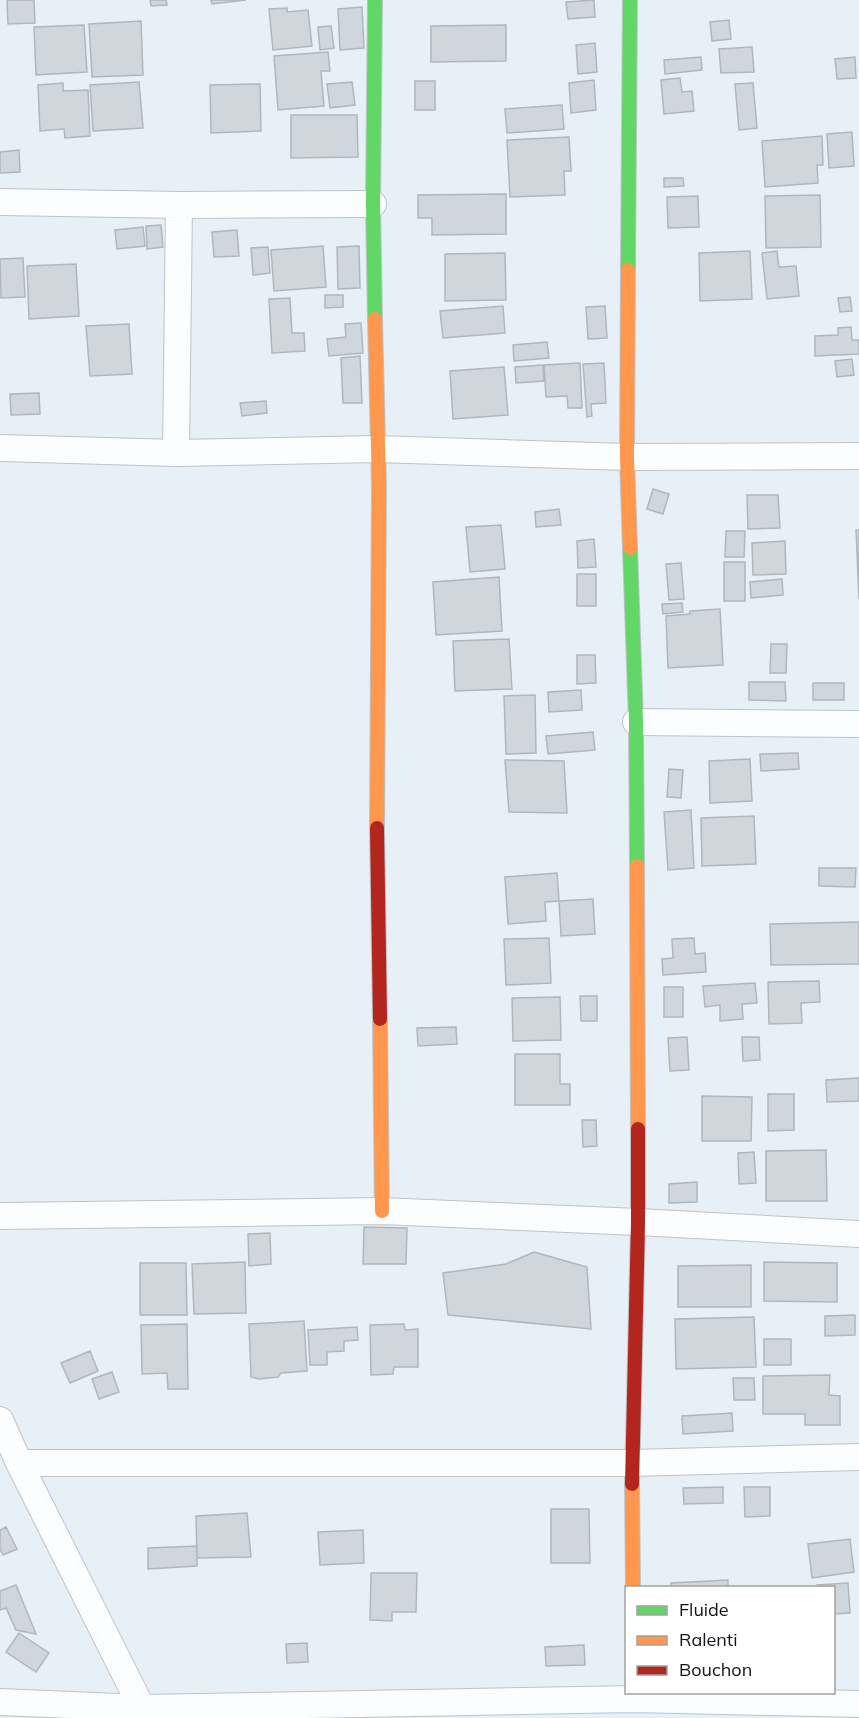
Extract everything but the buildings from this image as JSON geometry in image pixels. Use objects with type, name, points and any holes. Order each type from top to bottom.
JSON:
[{"type":"street","points":[[375,0],[373,204],[379,500],[377,814],[382,1211]]},
{"type":"street","points":[[630,0],[627,458],[636,722],[638,1222],[632,1463],[633,1586]]},
{"type":"street","points":[[0,202],[179,205],[373,204]]},
{"type":"street","points":[[176,453],[179,205]]},
{"type":"street","points":[[0,448],[176,453],[378,449],[627,458],[859,456]]},
{"type":"street","points":[[636,722],[859,724]]},
{"type":"street","points":[[0,1216],[382,1211],[859,1234]]},
{"type":"street","points":[[0,1420],[19,1463],[145,1713]]},
{"type":"street","points":[[19,1463],[632,1463],[859,1457]]},
{"type":"street","points":[[0,1702],[145,1713],[634,1696],[859,1704]]},
{"type":"traffic: fast","points":[[375,0],[373,204],[375,319]]},
{"type":"traffic: fast","points":[[628,270],[630,0]]},
{"type":"traffic: fast","points":[[630,548],[636,722],[637,866]]},
{"type":"traffic: slow","points":[[628,270],[627,457],[630,548]]},
{"type":"traffic: slow","points":[[375,319],[379,488],[377,828]]},
{"type":"traffic: slow","points":[[637,866],[638,1129]]},
{"type":"traffic: slow","points":[[380,1019],[382,1211]]},
{"type":"traffic: slow","points":[[632,1484],[633,1586]]},
{"type":"traffic: jam","points":[[377,828],[380,1019]]},
{"type":"traffic: jam","points":[[632,1484],[638,1129]]}]
